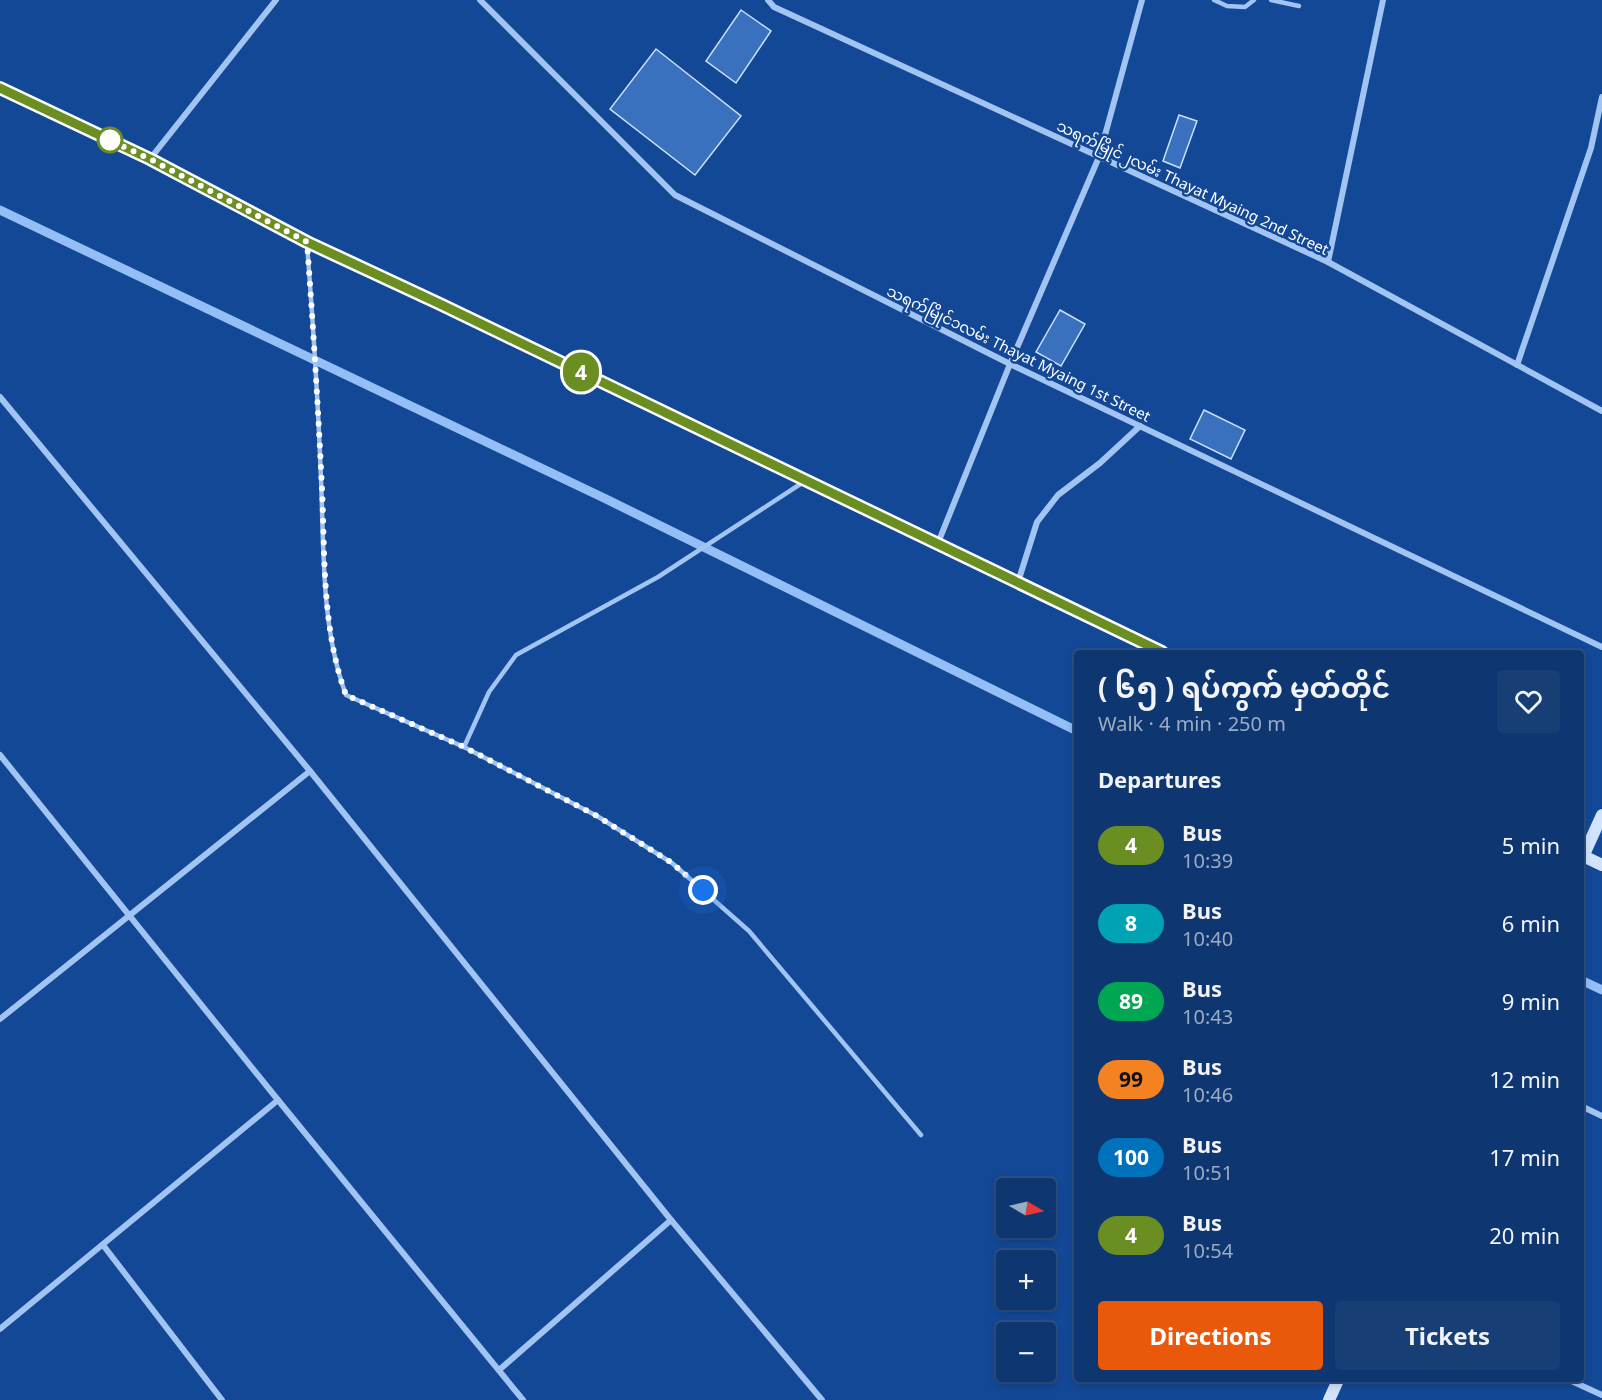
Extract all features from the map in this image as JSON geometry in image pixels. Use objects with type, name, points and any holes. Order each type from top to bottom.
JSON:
[{"type":"main road","points":[[0,88],[150,159],[307,242],[1158,650]]},
{"type":"main road","points":[[1584,853],[1602,815]]},
{"type":"main road","points":[[1584,858],[1602,865]]},
{"type":"main road","points":[[1329,1400],[1337,1382]]},
{"type":"street","points":[[150,159],[276,0]]},
{"type":"street","name":"သရက်မြိုင်၁လမ်း Thayat Myaing 1st Street","points":[[480,0],[675,195],[1010,364],[1602,647]]},
{"type":"street","name":"သရက်မြိုင်၂လမ်း Thayat Myaing 2nd Street","points":[[768,0],[774,7],[1328,262],[1602,411]]},
{"type":"street","points":[[938,544],[1010,364],[1099,157],[1142,0]]},
{"type":"street","points":[[1328,262],[1383,0]]},
{"type":"street","points":[[1517,365],[1591,148],[1602,97]]},
{"type":"street","points":[[0,397],[309,771],[671,1220],[822,1400]]},
{"type":"street","points":[[1018,582],[1037,522],[1058,495],[1100,463],[1140,426]]},
{"type":"street","points":[[0,755],[523,1400]]},
{"type":"street","points":[[0,1019],[309,771]]},
{"type":"street","points":[[0,1329],[278,1100]]},
{"type":"street","points":[[1584,1107],[1602,1116]]},
{"type":"street","points":[[499,1370],[671,1220]]},
{"type":"street","points":[[103,1245],[222,1400]]},
{"type":"street","points":[[1574,1382],[1602,1395]]},
{"type":"lane","points":[[1214,0],[1227,6],[1245,7],[1254,0]]},
{"type":"lane","points":[[1271,0],[1299,6]]},
{"type":"lane","points":[[307,242],[317,376],[330,629],[336,669],[346,695],[464,747],[597,816],[672,863],[749,931],[921,1135]]},
{"type":"lane","points":[[464,747],[489,692],[516,655],[658,577],[806,480]]},
{"type":"building","points":[[741,10],[771,31],[736,83],[706,61]]},
{"type":"building","points":[[656,49],[741,116],[695,175],[610,109]]},
{"type":"building","points":[[1179,115],[1197,121],[1180,168],[1163,161]]},
{"type":"building","points":[[1060,310],[1085,324],[1061,366],[1036,352]]},
{"type":"building","points":[[1204,410],[1245,430],[1231,459],[1190,439]]},
{"type":"waterway","points":[[0,210],[606,499],[1074,730]]},
{"type":"waterway","points":[[1584,981],[1602,990]]},
{"type":"bus line","name":"4","points":[[0,88],[150,159],[307,242],[1158,650]]},
{"type":"route","points":[[110,140],[107,139],[150,159],[307,242],[317,376],[330,629],[336,669],[346,695],[464,747],[597,816],[672,863],[703,890]]}]
